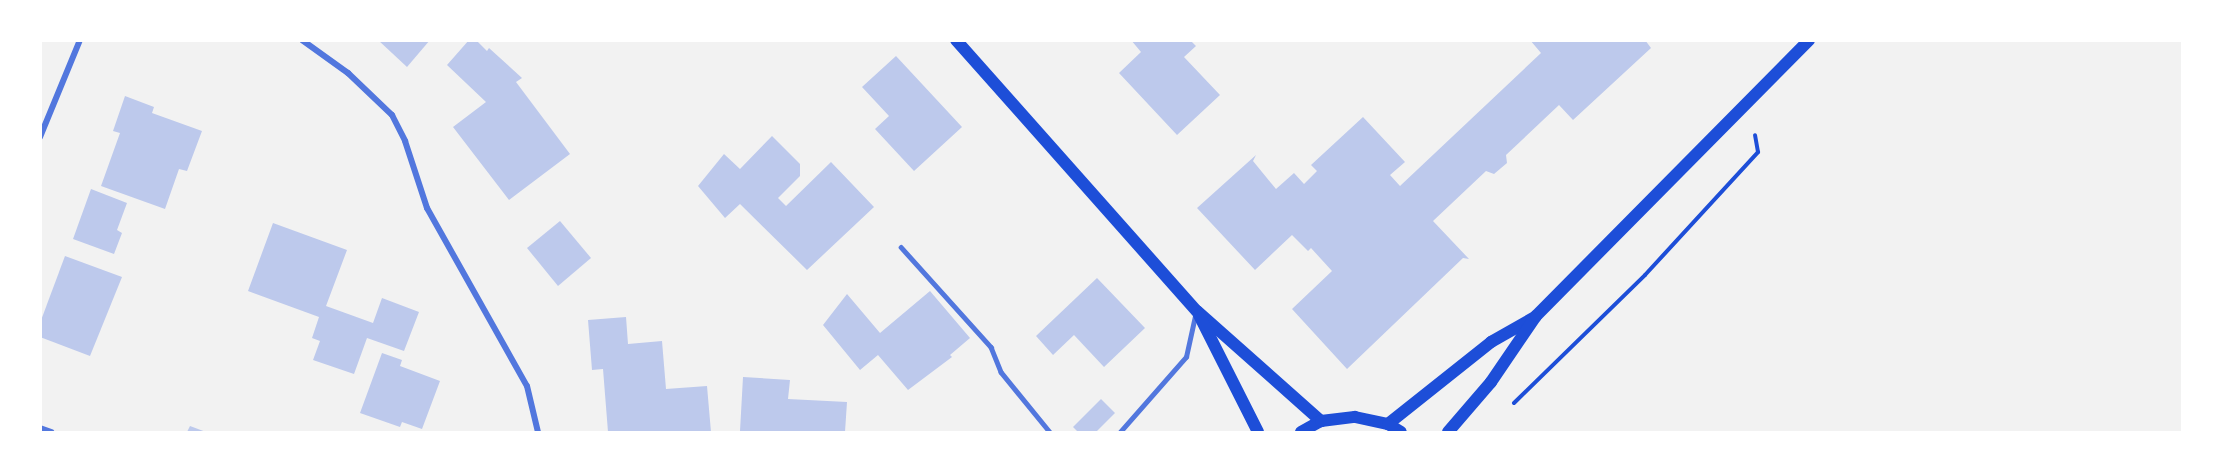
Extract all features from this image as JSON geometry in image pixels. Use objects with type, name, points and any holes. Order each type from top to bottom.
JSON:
[{"type":"main road","points":[[956,40],[1197,311],[1321,421]]},
{"type":"main road","points":[[1448,432],[1491,382],[1536,316],[1809,40]]},
{"type":"main road","points":[[1197,311],[1258,432]]},
{"type":"main road","points":[[1388,424],[1491,342],[1536,316]]},
{"type":"main road","points":[[1301,432],[1321,421],[1355,417],[1388,424],[1401,432]]},
{"type":"street","points":[[40,137],[81,40]]},
{"type":"street","points":[[302,40],[348,73],[392,115],[405,141],[427,208],[527,386],[538,432]]},
{"type":"street","points":[[40,428],[51,432]]},
{"type":"lane","points":[[902,247],[991,347],[1001,372],[1050,432]]},
{"type":"lane","points":[[1120,432],[1186,357],[1197,311]]},
{"type":"path","points":[[1505,410],[1548,374],[1645,275],[1758,152],[1749,101]]},
{"type":"building","points":[[378,40],[430,40],[407,67]]},
{"type":"building","points":[[469,40],[476,40],[487,51],[489,48],[522,78],[516,82],[570,154],[509,200],[453,127],[486,102],[447,65]]},
{"type":"building","points":[[1131,40],[1190,40],[1196,46],[1184,57],[1220,95],[1177,135],[1119,73],[1141,52]]},
{"type":"building","points":[[1530,40],[1645,40],[1651,48],[1573,120],[1559,105],[1506,155],[1507,163],[1494,174],[1486,171],[1433,221],[1469,259],[1463,258],[1347,369],[1292,309],[1332,271],[1311,248],[1308,251],[1292,235],[1255,270],[1197,208],[1256,155],[1253,161],[1276,189],[1294,173],[1304,184],[1317,171],[1311,165],[1363,117],[1405,162],[1390,175],[1400,186],[1541,53]]},
{"type":"building","points":[[896,56],[962,127],[914,171],[875,129],[889,116],[862,87]]},
{"type":"building","points":[[125,96],[154,107],[152,113],[202,131],[187,171],[179,169],[165,209],[101,186],[120,133],[113,131]]},
{"type":"building","points":[[772,136],[800,164],[800,176],[778,198],[786,206],[831,162],[874,207],[807,270],[740,204],[725,218],[698,186],[724,154],[740,169]]},
{"type":"building","points":[[91,189],[127,203],[117,230],[122,233],[114,254],[73,239]]},
{"type":"building","points":[[560,221],[591,258],[558,286],[527,248]]},
{"type":"building","points":[[273,223],[347,250],[326,306],[373,323],[382,298],[419,312],[404,351],[367,338],[354,374],[313,360],[320,341],[312,338],[319,317],[248,291]]},
{"type":"building","points":[[65,256],[122,277],[90,356],[40,337],[40,323]]},
{"type":"building","points":[[1097,278],[1145,328],[1104,367],[1074,335],[1053,355],[1036,336]]},
{"type":"building","points":[[930,291],[970,338],[950,355],[952,357],[908,390],[878,355],[860,370],[823,325],[847,294],[880,333]]},
{"type":"building","points":[[626,317],[628,344],[662,341],[666,389],[707,386],[711,432],[608,432],[603,369],[592,370],[588,320]]},
{"type":"building","points":[[382,353],[402,360],[400,366],[440,381],[422,429],[402,422],[400,427],[360,413]]},
{"type":"building","points":[[743,377],[790,380],[788,399],[847,402],[845,432],[740,431]]},
{"type":"building","points":[[1101,399],[1115,413],[1096,432],[1078,432],[1073,427]]},
{"type":"building","points":[[190,426],[206,432],[187,432]]}]
